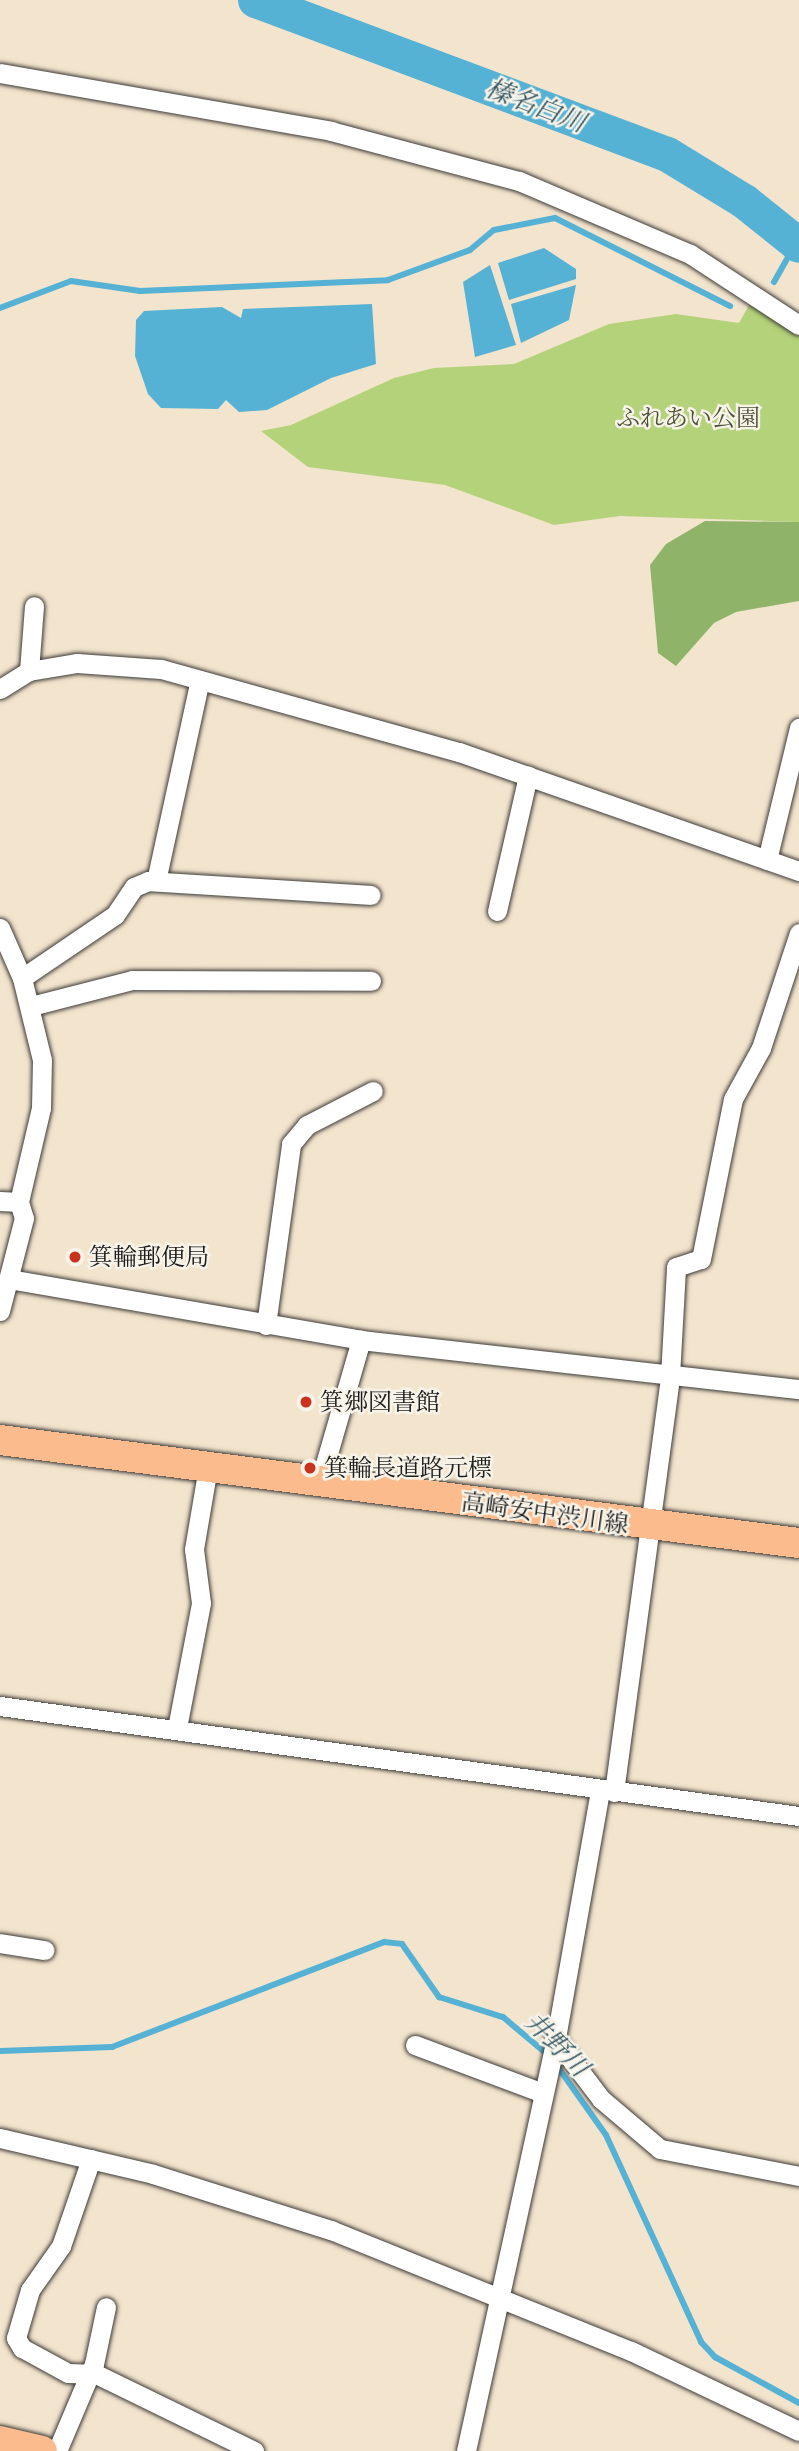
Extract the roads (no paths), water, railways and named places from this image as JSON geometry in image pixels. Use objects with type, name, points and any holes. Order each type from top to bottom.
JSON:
[{"type":"main road","name":"高崎安中渋川線","points":[[0,1440],[648,1527],[799,1543]]},
{"type":"main road","points":[[0,2441],[42,2451]]},
{"type":"street","points":[[0,74],[331,131],[519,181],[690,254],[799,325]]},
{"type":"street","points":[[29,671],[34,606]]},
{"type":"street","points":[[0,689],[29,671],[117,662],[527,776],[799,871]]},
{"type":"street","points":[[156,881],[199,683]]},
{"type":"street","points":[[767,860],[799,728]]},
{"type":"street","points":[[497,911],[527,776]]},
{"type":"street","points":[[22,978],[115,915],[134,887],[156,881],[371,895]]},
{"type":"street","points":[[0,928],[22,978],[43,1060],[41,1108],[9,1201],[24,1218],[0,1311]]},
{"type":"street","points":[[466,2451],[607,1791],[670,1376],[676,1267],[701,1259],[733,1099],[761,1048],[799,933]]},
{"type":"street","points":[[31,1006],[132,980],[371,981]]},
{"type":"street","points":[[265,1325],[291,1144],[307,1125],[373,1091]]},
{"type":"street","points":[[9,1279],[361,1340],[799,1389]]},
{"type":"street","points":[[320,1481],[361,1340]]},
{"type":"street","points":[[177,1728],[201,1603],[194,1549],[208,1467]]},
{"type":"street","points":[[0,1706],[177,1728],[607,1791],[799,1816]]},
{"type":"street","points":[[0,1942],[44,1950]]},
{"type":"street","points":[[554,2043],[601,2099],[660,2149],[799,2176]]},
{"type":"street","points":[[415,2045],[543,2092]]},
{"type":"street","points":[[0,2138],[91,2159],[331,2230],[499,2295],[799,2431]]},
{"type":"street","points":[[91,2159],[61,2246],[30,2290],[16,2338],[22,2348],[68,2373],[88,2374],[254,2451]]},
{"type":"street","points":[[57,2451],[88,2374],[106,2307]]},
{"type":"water","points":[[544,248],[576,269],[576,279],[509,300],[498,263]]},
{"type":"water","points":[[490,265],[516,345],[475,357],[463,282]]},
{"type":"water","points":[[576,285],[569,320],[521,343],[511,304]]},
{"type":"water","points":[[372,304],[376,364],[331,378],[267,410],[239,412],[226,400],[218,409],[161,408],[148,394],[135,356],[136,320],[144,311],[222,307],[241,318],[243,309]]},
{"type":"waterway","name":"榛名白川","points":[[255,0],[667,154],[744,201],[799,245]]},
{"type":"waterway","points":[[0,308],[71,281],[140,291],[388,280],[470,250],[494,230],[555,218],[730,306]]},
{"type":"waterway","points":[[774,282],[796,243]]},
{"type":"waterway","name":"井野川","points":[[0,2051],[112,2047],[384,1942],[402,1944],[439,1997],[503,2017],[548,2055]]},
{"type":"waterway","name":"井野川","points":[[555,2063],[606,2135],[701,2342],[715,2357],[799,2403]]},
{"type":"place","name":"箕輪郵便局","points":[[75,1257]]},
{"type":"place","name":"箕郷図書館","points":[[306,1402]]},
{"type":"place","name":"箕輪長道路元標","points":[[310,1468]]},
{"type":"park label","name":"ふれあい公園","points":[[688,418]]}]
